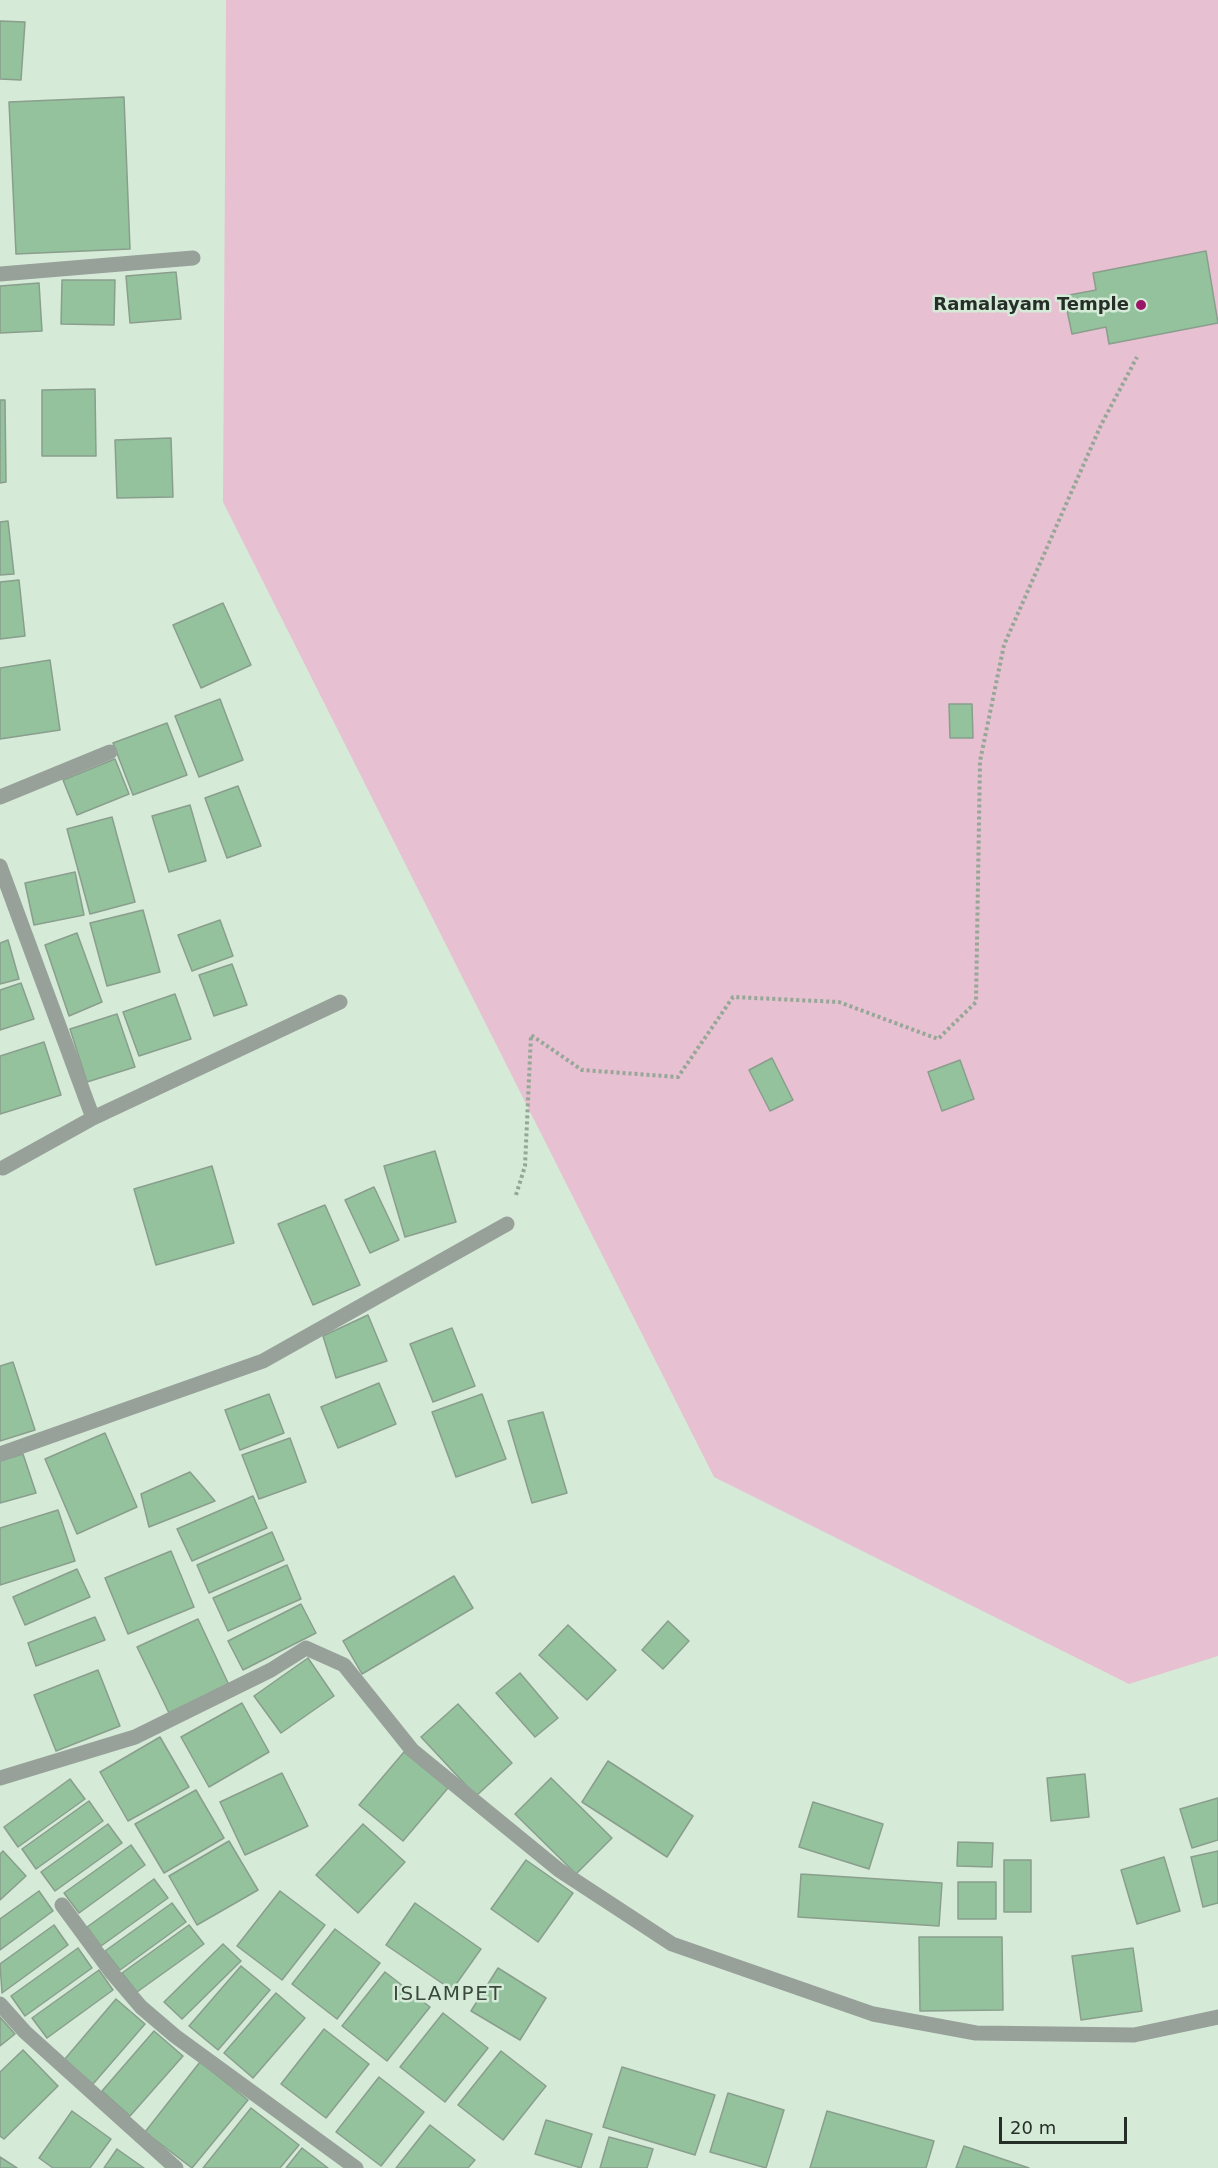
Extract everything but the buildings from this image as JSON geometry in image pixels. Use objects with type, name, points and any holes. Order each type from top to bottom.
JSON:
[{"type":"street","points":[[0,274],[193,258]]},
{"type":"street","points":[[0,797],[110,752]]},
{"type":"street","points":[[0,866],[93,1118]]},
{"type":"street","points":[[1,1165],[93,1118],[340,1002]]},
{"type":"street","points":[[0,1454],[263,1361],[507,1224]]},
{"type":"street","points":[[0,1778],[135,1737],[271,1670],[306,1648],[344,1665],[412,1750],[550,1863],[672,1944],[873,2014],[976,2033],[1134,2035],[1218,2017]]},
{"type":"street","points":[[62,1905],[112,1973],[141,2007],[175,2036],[356,2168]]},
{"type":"street","points":[[0,2004],[26,2032],[176,2168]]},
{"type":"path","points":[[507,1224],[525,1166],[531,1035],[582,1070],[678,1077],[733,997],[839,1002],[938,1039],[976,1002],[980,761],[1004,645],[1101,424],[1137,357]]},
{"type":"shaded area","points":[[226,0],[1218,0],[1218,1656],[1129,1684],[714,1477],[223,502]]},
{"type":"place","name":"Ramalayam Temple","points":[[1141,305]]},
{"type":"district","name":"ISLAMPET","points":[[448,1995]]}]
